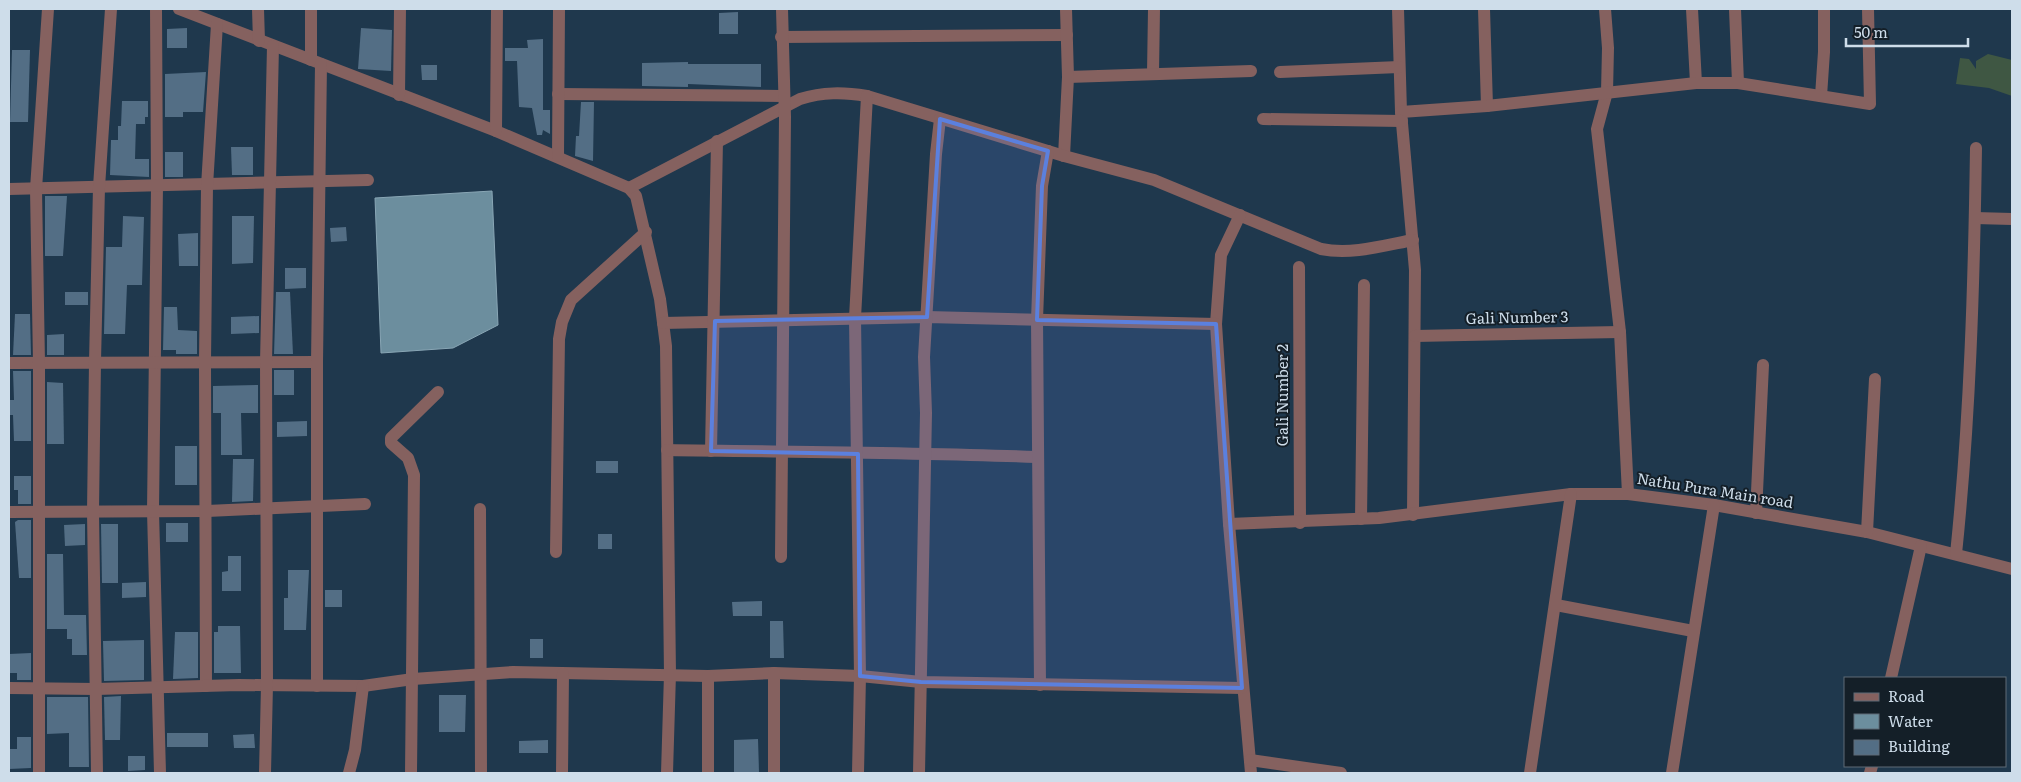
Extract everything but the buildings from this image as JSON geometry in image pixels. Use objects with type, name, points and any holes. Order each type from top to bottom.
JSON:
[{"type":"street","points":[[39,773],[37,512],[39,363],[36,189],[48,9]]},
{"type":"street","points":[[97,773],[93,512],[95,362],[99,186],[111,9]]},
{"type":"street","points":[[156,9],[157,186],[153,511],[160,773]]},
{"type":"street","points":[[258,9],[259,41]]},
{"type":"street","points":[[311,9],[316,62],[320,180],[317,362],[317,686]]},
{"type":"street","points":[[399,96],[400,9]]},
{"type":"street","points":[[496,131],[497,9]]},
{"type":"street","points":[[558,156],[559,9]]},
{"type":"street","points":[[781,557],[785,135],[781,37],[782,9]]},
{"type":"street","points":[[1064,156],[1068,77],[1066,9]]},
{"type":"street","points":[[1152,73],[1154,9]]},
{"type":"street","points":[[1398,9],[1401,116],[1415,270],[1416,336],[1413,515]]},
{"type":"street","points":[[1484,9],[1487,106]]},
{"type":"street","points":[[1605,9],[1608,48],[1607,92],[1597,129],[1620,332],[1628,494]]},
{"type":"street","points":[[1692,9],[1696,83]]},
{"type":"street","points":[[1735,9],[1738,83]]},
{"type":"street","points":[[1821,96],[1824,9]]},
{"type":"street","points":[[1263,119],[1401,116],[1696,83],[1738,83],[1870,104],[1868,9]]},
{"type":"street","points":[[186,10],[216,24],[399,96],[496,131],[558,156],[633,192],[645,228],[663,323],[670,674],[667,773]]},
{"type":"street","points":[[206,686],[207,511],[204,362],[207,186],[216,24]]},
{"type":"street","points":[[781,37],[1067,35]]},
{"type":"street","points":[[265,773],[268,508],[266,362],[273,46]]},
{"type":"street","points":[[1280,72],[1399,66]]},
{"type":"street","points":[[1068,77],[1251,71]]},
{"type":"street","points":[[633,192],[800,99],[817,94],[842,92],[939,125],[1154,180],[1238,218],[1321,249],[1336,252],[1413,243]]},
{"type":"street","points":[[558,94],[784,107]]},
{"type":"street","points":[[858,773],[860,676],[855,318],[866,101]]},
{"type":"street","points":[[920,773],[925,452],[924,357],[939,125]]},
{"type":"street","points":[[711,451],[717,145]]},
{"type":"street","points":[[1956,554],[1966,459],[1976,148]]},
{"type":"street","points":[[1040,685],[1037,320],[1042,186],[1047,154]]},
{"type":"street","points":[[9,189],[99,186],[207,186],[320,180],[368,180]]},
{"type":"street","points":[[1238,218],[1221,255],[1216,324],[1228,524],[1242,688],[1251,767],[1340,773]]},
{"type":"street","points":[[1975,218],[2012,220]]},
{"type":"street","points":[[556,552],[559,339],[562,322],[571,300],[645,228]]},
{"type":"street","name":"Gali Number 2","points":[[1299,268],[1300,522]]},
{"type":"street","points":[[1361,519],[1364,285]]},
{"type":"street","points":[[663,323],[927,317],[1216,324]]},
{"type":"street","name":"Gali Number 3","points":[[1416,336],[1620,332]]},
{"type":"street","points":[[9,363],[154,361],[317,362]]},
{"type":"street","points":[[1756,513],[1763,365]]},
{"type":"street","points":[[1867,532],[1875,379]]},
{"type":"street","points":[[411,773],[414,475],[408,458],[391,443],[394,434],[438,392]]},
{"type":"street","points":[[667,450],[858,454],[925,452],[1037,457]]},
{"type":"street","points":[[1530,773],[1571,494]]},
{"type":"street","name":"Nathu Pura Main road","points":[[1228,524],[1361,519],[1413,515],[1571,494],[1628,494],[1714,504],[1867,532],[2012,569]]},
{"type":"street","points":[[9,512],[207,511],[365,504]]},
{"type":"street","points":[[1672,773],[1714,504]]},
{"type":"street","points":[[480,509],[481,773]]},
{"type":"street","points":[[1892,677],[1921,546]]},
{"type":"street","points":[[1556,605],[1693,631]]},
{"type":"street","points":[[9,688],[359,686],[412,679],[481,674],[670,674],[708,676],[774,672],[860,676],[921,682],[1242,688]]},
{"type":"street","points":[[774,672],[774,773]]},
{"type":"street","points":[[562,773],[563,674]]},
{"type":"street","points":[[708,676],[708,773]]},
{"type":"street","points":[[348,773],[355,750],[359,686]]},
{"type":"highlighted area","points":[[940,119],[1048,151],[1042,186],[1037,320],[1216,324],[1242,688],[921,682],[860,676],[858,454],[711,451],[715,321],[927,317]]},
{"type":"green space","points":[[1988,54],[2012,60],[2012,96],[1989,88],[1956,84],[1960,58],[1969,59],[1976,69],[1976,61]]},
{"type":"water","points":[[492,191],[498,325],[453,348],[381,353],[375,198]]}]
